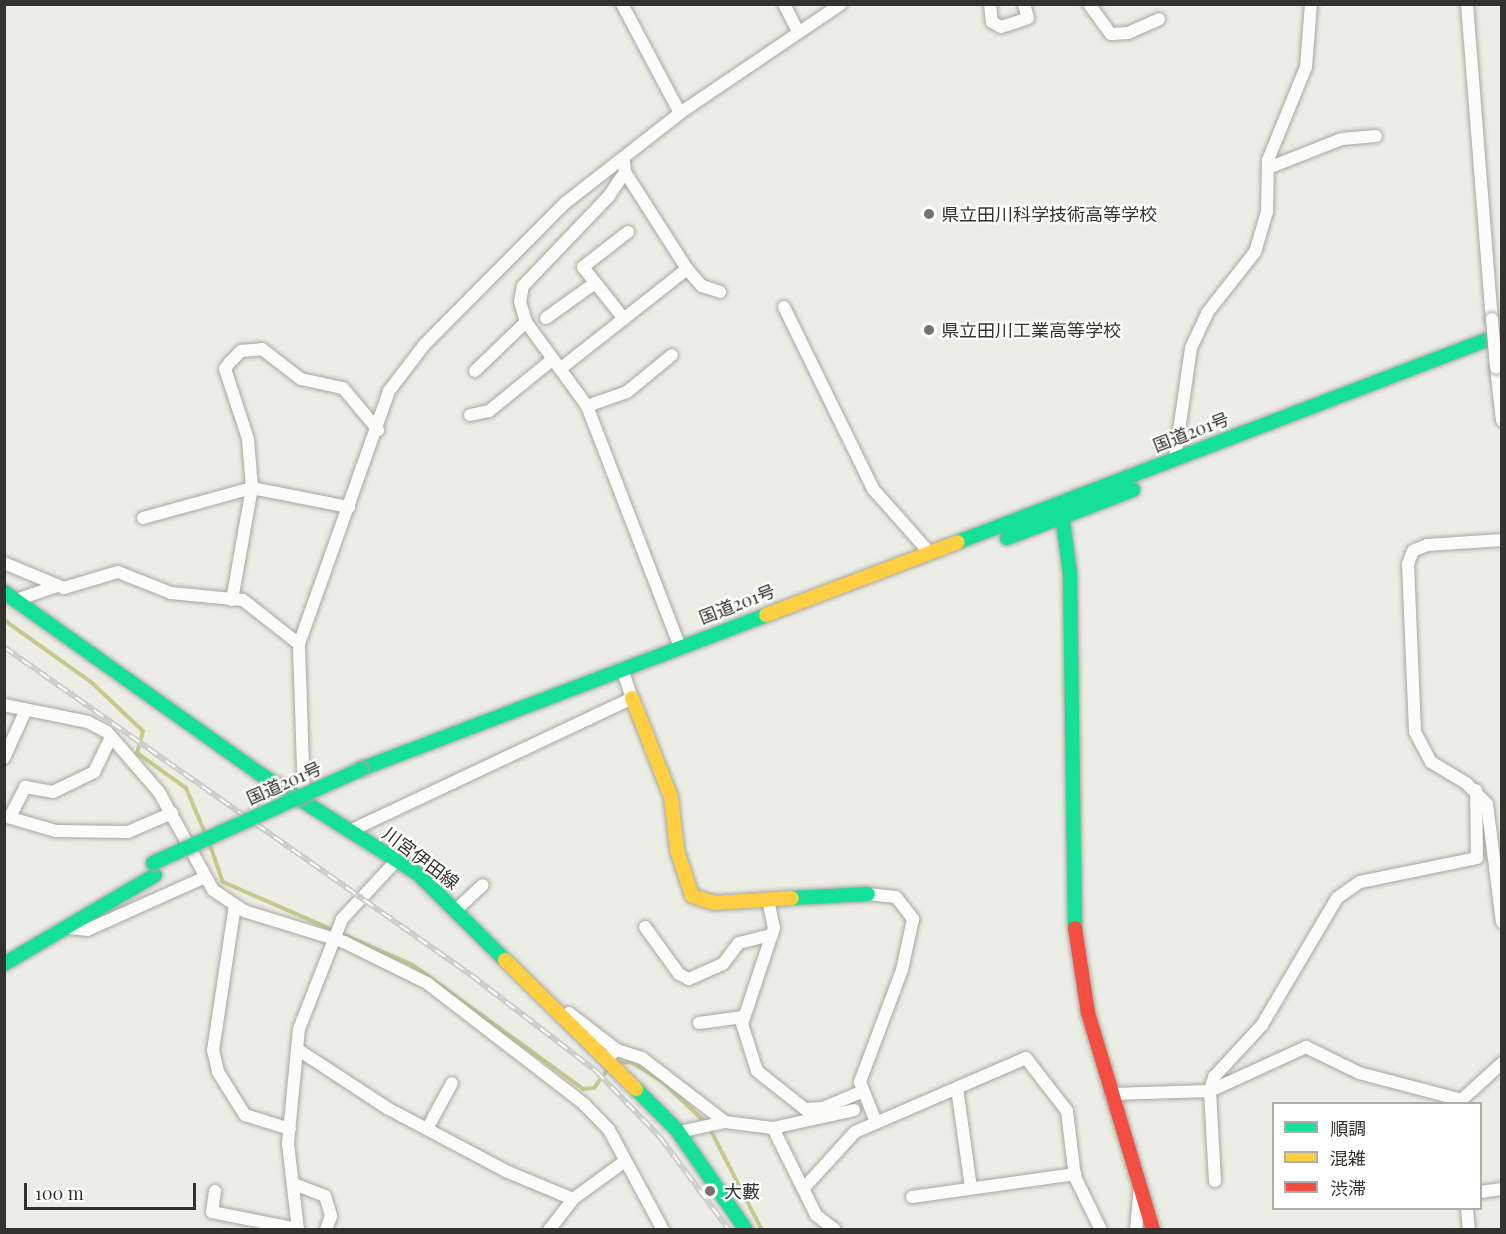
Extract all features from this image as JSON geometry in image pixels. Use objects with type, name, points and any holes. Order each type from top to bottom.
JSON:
[{"type":"main road","name":"国道201号","points":[[4,964],[65,923],[154,869],[365,784],[624,674],[679,645],[1502,334]]},
{"type":"main road","name":"国道201号","points":[[4,950],[154,869],[361,769],[1062,518],[1502,349]]},
{"type":"main road","points":[[1060,501],[1070,574],[1075,940],[1111,1094],[1139,1192],[1153,1230]]},
{"type":"main road","name":"川宮伊田線","points":[[10,596],[260,774],[304,796],[397,860],[457,909],[504,962],[612,1054],[679,1132],[746,1230]]},
{"type":"main road","points":[[632,698],[670,797],[677,850],[692,896],[715,903],[868,894]]},
{"type":"street","points":[[622,4],[680,113]]},
{"type":"street","points":[[784,4],[798,32]]},
{"type":"street","points":[[304,796],[299,644],[378,430],[389,391],[424,345],[565,203],[624,166],[680,113],[841,4]]},
{"type":"street","points":[[990,4],[992,22],[1012,27],[1028,18],[1024,4]]},
{"type":"street","points":[[1175,458],[1191,348],[1207,313],[1255,252],[1267,212],[1268,168],[1306,68],[1311,4]]},
{"type":"street","points":[[1467,4],[1502,421]]},
{"type":"street","points":[[1093,6],[1111,34],[1128,33],[1159,19]]},
{"type":"street","points":[[1268,168],[1341,139],[1376,136]]},
{"type":"street","points":[[624,166],[687,269],[702,286],[720,292]]},
{"type":"street","points":[[624,166],[609,196],[523,286],[526,322],[587,406],[679,645]]},
{"type":"street","points":[[624,319],[583,267],[628,232]]},
{"type":"street","points":[[470,414],[489,411],[624,319],[687,269]]},
{"type":"street","points":[[546,318],[595,283]]},
{"type":"street","points":[[784,308],[873,489],[928,551]]},
{"type":"street","points":[[476,371],[526,322]]},
{"type":"street","points":[[232,600],[252,488],[248,439],[225,369],[241,351],[262,350],[301,379],[343,388],[378,430]]},
{"type":"street","points":[[587,406],[627,392],[672,355]]},
{"type":"street","points":[[143,518],[252,488],[349,507]]},
{"type":"street","points":[[1502,540],[1426,545],[1413,551],[1408,564],[1417,740],[1431,762],[1476,790],[1491,817],[1502,922]]},
{"type":"street","points":[[4,563],[58,585]]},
{"type":"street","points":[[10,596],[36,588],[118,572],[171,593],[243,600],[263,613],[299,644]]},
{"type":"street","points":[[352,830],[632,698],[624,674]]},
{"type":"street","points":[[4,705],[88,722],[111,737],[172,813],[203,878],[235,905],[334,938],[443,993],[584,1104],[609,1130],[624,1162],[663,1230]]},
{"type":"street","points":[[4,758],[26,710]]},
{"type":"street","points":[[111,737],[94,772],[53,792],[25,787],[7,816],[56,831],[128,832],[172,813]]},
{"type":"street","points":[[1215,1181],[1210,1091],[1214,1077],[1262,1025],[1294,977],[1337,898],[1360,882],[1477,858],[1476,790]]},
{"type":"street","points":[[215,1191],[212,1212],[298,1229],[290,1129],[299,1029],[342,919],[397,860]]},
{"type":"street","points":[[65,923],[71,930],[87,930],[203,878]]},
{"type":"street","points":[[457,909],[483,885]]},
{"type":"street","points":[[868,894],[896,897],[908,908],[913,933],[864,1065],[861,1092],[876,1122]]},
{"type":"street","points":[[768,900],[776,919],[743,1017],[744,1042],[757,1071],[791,1102],[823,1108],[861,1092]]},
{"type":"street","points":[[235,905],[213,1050],[218,1072],[245,1115],[290,1129]]},
{"type":"street","points":[[645,927],[679,974],[689,979],[723,964],[739,943],[772,935]]},
{"type":"street","points":[[699,1023],[743,1017]]},
{"type":"street","points":[[1111,1094],[1210,1091],[1306,1047],[1359,1073],[1458,1101],[1502,1063]]},
{"type":"street","points":[[297,1049],[427,1129],[573,1199]]},
{"type":"street","points":[[612,1054],[660,1070],[724,1122]]},
{"type":"street","points":[[803,1189],[840,1144],[876,1122],[1026,1058],[1034,1062],[1067,1111],[1075,1174],[1101,1230]]},
{"type":"street","points":[[427,1129],[452,1083]]},
{"type":"street","points":[[957,1088],[971,1188]]},
{"type":"street","points":[[679,1132],[724,1122],[773,1128],[854,1110]]},
{"type":"street","points":[[773,1128],[816,1215],[835,1230]]},
{"type":"street","points":[[549,1230],[573,1199],[624,1162]]},
{"type":"street","points":[[912,1197],[1075,1174]]},
{"type":"street","points":[[294,1184],[325,1196],[331,1216],[326,1230]]},
{"type":"street","points":[[1482,1192],[1502,1190]]},
{"type":"street","points":[[1136,1230],[1139,1192]]},
{"type":"street","points":[[1467,1210],[1469,1230]]},
{"type":"waterway","points":[[4,620],[91,682],[143,731],[137,753],[186,788],[205,833]]},
{"type":"waterway","points":[[210,845],[223,882],[413,965],[583,1089],[594,1088],[608,1069]]},
{"type":"waterway","points":[[617,1063],[631,1062],[664,1083],[706,1123]]},
{"type":"waterway","points":[[710,1129],[762,1230]]},
{"type":"railway","points":[[4,647],[471,975],[596,1071],[660,1137],[729,1230]]},
{"type":"traffic: fast","points":[[958,542],[1502,334]]},
{"type":"traffic: fast","points":[[1007,538],[1133,490]]},
{"type":"traffic: fast","points":[[1061,507],[1070,574],[1075,928]]},
{"type":"traffic: fast","points":[[4,592],[260,774],[418,874],[505,960]]},
{"type":"traffic: fast","points":[[361,769],[766,615]]},
{"type":"traffic: fast","points":[[153,863],[361,769]]},
{"type":"traffic: fast","points":[[4,964],[155,875]]},
{"type":"traffic: fast","points":[[792,898],[868,894]]},
{"type":"traffic: fast","points":[[636,1089],[677,1130],[746,1230]]},
{"type":"traffic: slow","points":[[766,615],[958,542]]},
{"type":"traffic: slow","points":[[632,698],[671,797],[677,850],[692,896],[715,903],[792,898]]},
{"type":"traffic: slow","points":[[505,960],[636,1089]]},
{"type":"traffic: jam","points":[[1075,928],[1088,1013],[1153,1230]]},
{"type":"place","name":"県立田川科学技術高等学校","points":[[929,214]]},
{"type":"place","name":"県立田川工業高等学校","points":[[929,330]]},
{"type":"place","name":"大藪","points":[[710,1191]]}]
